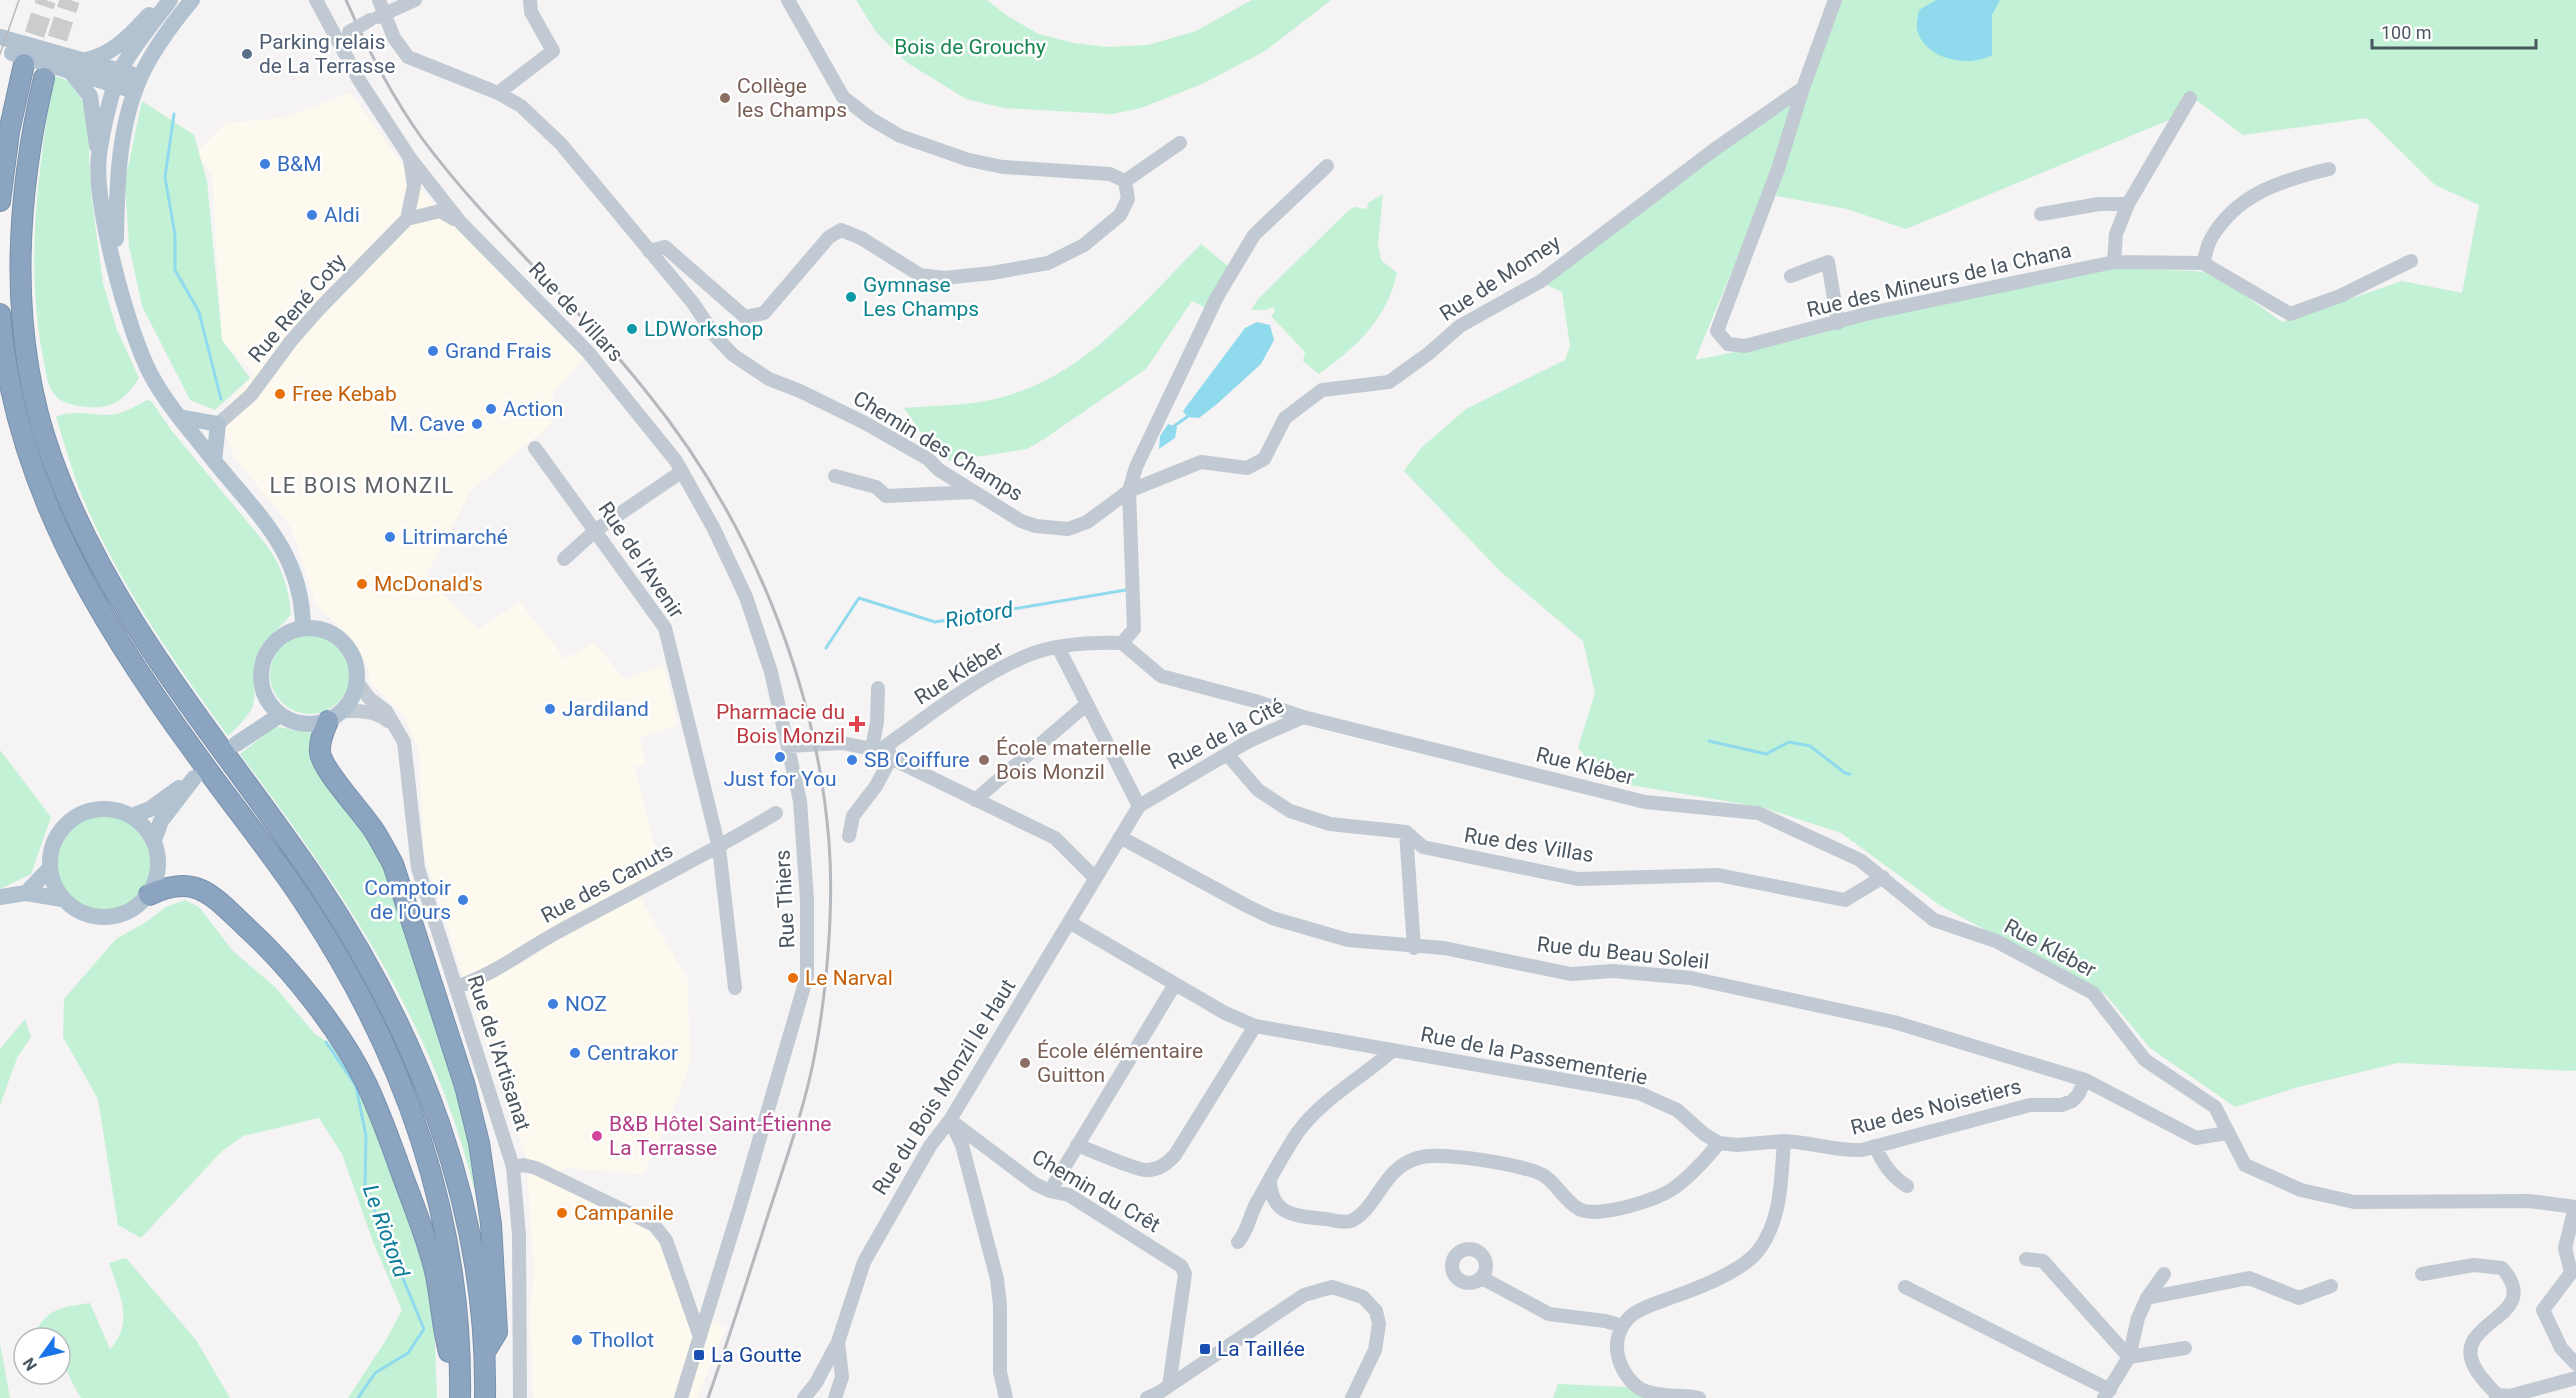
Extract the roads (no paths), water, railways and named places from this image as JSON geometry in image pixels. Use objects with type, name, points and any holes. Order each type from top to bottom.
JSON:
[{"type":"highway","points":[[0,201],[9,132],[24,64]]},
{"type":"highway","points":[[44,78],[32,129],[22,196],[20,275],[26,342],[36,397],[50,452],[69,504],[120,603],[174,686],[314,879],[376,979],[402,1028],[431,1096],[460,1185],[473,1253],[486,1350],[485,1398]]},
{"type":"highway","points":[[0,314],[10,384],[28,456],[54,524],[78,574],[143,681],[306,904],[364,1000],[396,1068],[422,1138],[442,1210],[455,1289],[460,1388]]},
{"type":"highway","points":[[335,716],[321,739],[320,753],[325,768],[363,815],[393,864],[465,1086],[479,1143],[491,1224],[497,1332],[486,1350]]},
{"type":"highway","points":[[149,895],[168,886],[193,886],[212,896],[254,934],[300,985],[344,1043],[366,1083],[425,1235],[440,1292],[448,1350],[460,1388]]},
{"type":"main road","points":[[86,60],[101,57],[110,52],[169,0]]},
{"type":"main road","points":[[99,156],[118,77],[169,0]]},
{"type":"main road","points":[[116,269],[117,194],[123,139],[138,84],[175,22],[192,0]]},
{"type":"main road","points":[[0,37],[86,60],[118,77],[138,84]]},
{"type":"main road","points":[[0,48],[70,70],[118,77]]},
{"type":"main road","points":[[70,70],[90,96],[99,156],[102,206],[116,269],[138,346],[151,376],[179,417],[268,524],[297,576],[303,610],[303,627]]},
{"type":"main road","points":[[179,417],[218,424],[214,461]]},
{"type":"main road","points":[[303,627],[318,628],[332,633],[344,642],[357,668],[357,682],[354,693],[335,716],[312,724],[295,723],[280,715],[267,702],[260,678],[265,654],[274,641],[288,631],[303,627]]},
{"type":"main road","points":[[267,702],[236,744],[280,715]]},
{"type":"main road","points":[[0,897],[26,893],[62,898],[85,914],[101,917],[117,916],[132,910],[149,895],[159,868],[154,840],[161,821],[194,777],[150,809],[132,816]]},
{"type":"main road","points":[[62,898],[50,868],[53,847],[59,834],[81,814],[96,810],[111,810],[132,816],[154,840]]},
{"type":"main road","points":[[26,893],[50,868]]},
{"type":"street","name":"Rue de Villars","points":[[316,0],[343,35],[359,80],[410,158],[461,223],[588,352],[676,461],[714,529],[746,597],[771,672]]},
{"type":"street","points":[[343,35],[370,20],[382,7],[415,0]]},
{"type":"street","points":[[498,93],[553,51],[531,12],[530,0]]},
{"type":"street","points":[[788,0],[843,97],[900,136],[922,145],[1003,167],[1110,174],[1125,181]]},
{"type":"street","points":[[1803,88],[1835,0]]},
{"type":"street","name":"Chemin des Champs","points":[[382,7],[394,38],[408,57],[498,93],[521,106],[561,144],[693,303],[715,336],[752,369],[865,423],[927,459],[939,470],[1021,521],[1036,526],[1068,529],[1087,522],[1130,490]]},
{"type":"street","name":"Rue des Mineurs de la Chana","points":[[1803,88],[1778,169],[1717,331],[1728,344],[1745,346],[1866,314],[2114,262],[2203,263],[2290,314],[2340,296],[2411,261]]},
{"type":"street","name":"Rue de Momey","points":[[1130,490],[1201,462],[1247,468],[1264,459],[1285,418],[1322,390],[1389,382],[1428,354],[1460,326],[1540,281],[1715,149],[1803,88]]},
{"type":"street","points":[[2114,262],[2116,234],[2128,204],[2190,98]]},
{"type":"street","points":[[1125,181],[1180,143]]},
{"type":"street","points":[[410,158],[414,186],[407,219],[440,211],[461,223]]},
{"type":"street","points":[[1122,643],[1134,629],[1130,490],[1136,467],[1217,297],[1254,235],[1327,166]]},
{"type":"street","points":[[2203,263],[2211,238],[2230,213],[2258,191],[2287,179],[2329,169]]},
{"type":"street","points":[[649,251],[665,247],[745,317],[754,317],[764,313],[829,237],[841,230],[861,238],[920,275],[944,278],[992,273],[1048,263],[1084,245],[1120,215],[1128,199],[1125,181]]},
{"type":"street","points":[[412,198],[424,192],[440,196]]},
{"type":"street","points":[[2041,214],[2099,204],[2128,204]]},
{"type":"street","name":"Rue René Coty","points":[[218,424],[250,395],[291,341],[320,308],[407,219]]},
{"type":"street","points":[[1791,276],[1828,262],[1838,323]]},
{"type":"street","name":"Rue de l'Avenir","points":[[535,448],[665,628],[719,848],[735,988]]},
{"type":"street","points":[[564,559],[596,530],[681,472]]},
{"type":"street","points":[[835,476],[876,488],[886,496],[974,492]]},
{"type":"street","name":"Rue Kléber","points":[[891,758],[887,745],[990,674],[1032,654],[1059,647],[1122,643],[1161,676],[1255,701],[1303,717],[1645,802],[1758,813],[1860,860],[1934,920],[1996,941],[2093,993],[2145,1059],[2215,1107],[2245,1165],[2301,1190],[2354,1202],[2529,1201],[2575,1207]]},
{"type":"street","points":[[1059,647],[1139,806]]},
{"type":"street","name":"Rue Thiers","points":[[681,1398],[807,976],[807,900],[800,801],[771,672]]},
{"type":"street","name":"Rue de l'Artisanat","points":[[357,682],[369,698],[386,711],[404,742],[418,868],[513,1167],[519,1235],[520,1398]]},
{"type":"street","points":[[872,749],[877,722],[878,688]]},
{"type":"street","points":[[975,800],[1087,704]]},
{"type":"street","points":[[335,716],[363,711],[380,714],[397,728]]},
{"type":"street","name":"Rue de la Cité","points":[[1139,806],[1249,741],[1303,717]]},
{"type":"street","points":[[788,746],[842,743],[872,749],[1055,838],[1095,878]]},
{"type":"street","name":"Rue des Villas","points":[[1227,754],[1258,790],[1290,811],[1330,824],[1406,832],[1423,847],[1578,879],[1718,875],[1845,900],[1883,877]]},
{"type":"street","points":[[849,836],[853,816],[876,786],[891,758]]},
{"type":"street","name":"Rue du Bois Monzil le Haut","points":[[804,1398],[816,1383],[838,1342],[864,1262],[930,1146],[951,1120],[1139,806]]},
{"type":"street","name":"Rue des Canuts","points":[[456,987],[490,974],[554,934],[719,848],[776,813]]},
{"type":"street","points":[[1406,832],[1414,948]]},
{"type":"street","name":"Rue du Beau Soleil","points":[[1120,837],[1272,918],[1348,940],[1414,948],[1444,948],[1571,974],[1613,971],[1691,978],[1894,1022],[2085,1080],[2196,1138],[2227,1132]]},
{"type":"street","name":"Rue de la Passementerie","points":[[1069,922],[1225,1013],[1255,1026],[1639,1093],[1677,1110],[1704,1134],[1719,1143]]},
{"type":"street","points":[[1050,1191],[1175,984]]},
{"type":"street","points":[[1077,1145],[1145,1170],[1167,1164],[1175,1155],[1255,1026]]},
{"type":"street","points":[[1238,1242],[1247,1230],[1255,1207],[1298,1132],[1320,1109],[1393,1050]]},
{"type":"street","name":"Rue des Noisetiers","points":[[1784,1141],[1802,1142],[1841,1151],[1862,1150],[2030,1105],[2062,1105],[2072,1101],[2078,1095],[2085,1080]]},
{"type":"street","points":[[951,1120],[962,1145],[997,1279],[1000,1306],[1000,1372],[1006,1398]]},
{"type":"street","name":"Chemin du Crêt","points":[[951,1120],[1035,1184],[1050,1191],[1069,1195],[1182,1266],[1185,1274],[1169,1386]]},
{"type":"street","points":[[1270,1182],[1270,1192],[1276,1203],[1291,1215],[1350,1222],[1361,1215],[1382,1185],[1400,1167],[1421,1156],[1445,1156],[1532,1169],[1547,1177],[1580,1210],[1599,1212],[1629,1206],[1672,1189],[1701,1165],[1719,1143],[1737,1145],[1784,1141],[1779,1205],[1757,1251],[1738,1267],[1694,1289],[1633,1314],[1618,1336],[1617,1352],[1622,1368],[1634,1384],[1657,1395],[1699,1398]]},
{"type":"street","points":[[1875,1146],[1883,1164],[1896,1179],[1907,1186]]},
{"type":"street","points":[[513,1167],[523,1165],[536,1168],[654,1225],[666,1240],[700,1337]]},
{"type":"street","points":[[2575,1207],[2565,1248],[2571,1273],[2543,1310],[2562,1348],[2576,1364]]},
{"type":"street","points":[[2026,1259],[2043,1262],[2129,1357]]},
{"type":"street","points":[[2421,1274],[2474,1265],[2502,1268],[2509,1276],[2514,1286],[2515,1297],[2508,1308],[2480,1331],[2471,1353],[2473,1364],[2496,1397],[2510,1396],[2576,1377]]},
{"type":"street","points":[[1905,1287],[2107,1394],[2129,1357],[2138,1318],[2147,1298],[2164,1274]]},
{"type":"street","points":[[1482,1278],[1548,1314],[1605,1321],[1623,1326]]},
{"type":"street","points":[[2147,1298],[2249,1278],[2299,1298],[2331,1286]]},
{"type":"street","points":[[1148,1398],[1304,1295],[1332,1287],[1363,1298],[1376,1311],[1379,1324],[1375,1350],[1352,1398]]},
{"type":"street","points":[[835,1398],[842,1377],[838,1342]]},
{"type":"street","points":[[2129,1357],[2186,1348]]},
{"type":"water","points":[[1936,0],[2000,0],[1992,15],[1992,55],[1972,61],[1960,61],[1928,48],[1921,40],[1917,20],[1919,10]]},
{"type":"water","points":[[1257,322],[1270,325],[1274,340],[1261,364],[1199,418],[1187,417],[1183,411],[1245,328]]},
{"type":"water","points":[[1168,424],[1177,427],[1175,438],[1159,449],[1160,436]]},
{"type":"waterway","points":[[174,114],[165,177],[175,235],[175,270],[199,312],[221,399]]},
{"type":"waterway","points":[[1174,426],[1187,417]]},
{"type":"waterway","name":"Riotord","points":[[826,648],[859,598],[935,622],[1126,590]]},
{"type":"waterway","points":[[1709,741],[1766,754],[1789,742],[1810,746],[1845,773],[1850,774]]},
{"type":"waterway","name":"Le Riotord","points":[[326,1042],[356,1086],[366,1136],[365,1187],[424,1329],[408,1353],[375,1373],[358,1398]]},
{"type":"tunnel","points":[[25,63],[46,0]]},
{"type":"tunnel","points":[[48,67],[70,0]]},
{"type":"tram line","points":[[0,54],[19,0]]},
{"type":"railway","points":[[346,0],[380,71],[421,137],[474,203],[618,358],[682,439],[715,491],[745,545],[771,602],[792,661],[809,720],[822,781],[829,842],[831,893],[826,975],[819,1028],[811,1073],[795,1133],[708,1398]]},
{"type":"place","name":"Parking relais de La Terrasse","points":[[247,54]]},
{"type":"place","name":"Collège les Champs","points":[[725,98]]},
{"type":"place","name":"B&M","points":[[265,164]]},
{"type":"place","name":"Aldi","points":[[312,215]]},
{"type":"place","name":"Gymnase Les Champs","points":[[851,297]]},
{"type":"place","name":"LDWorkshop","points":[[632,329]]},
{"type":"place","name":"Grand Frais","points":[[433,351]]},
{"type":"place","name":"Free Kebab","points":[[280,394]]},
{"type":"place","name":"Action","points":[[491,409]]},
{"type":"place","name":"M. Cave","points":[[477,424]]},
{"type":"place","name":"Litrimarché","points":[[390,537]]},
{"type":"place","name":"McDonald's","points":[[362,584]]},
{"type":"place","name":"Jardiland","points":[[550,709]]},
{"type":"place","name":"Pharmacie du Bois Monzil","points":[[857,724]]},
{"type":"place","name":"Just for You","points":[[780,757]]},
{"type":"place","name":"SB Coiffure","points":[[852,760]]},
{"type":"place","name":"École maternelle Bois Monzil","points":[[984,760]]},
{"type":"place","name":"Comptoir de l'Ours","points":[[463,900]]},
{"type":"place","name":"Le Narval","points":[[793,978]]},
{"type":"place","name":"NOZ","points":[[553,1004]]},
{"type":"place","name":"Centrakor","points":[[575,1053]]},
{"type":"place","name":"École élémentaire Guitton","points":[[1025,1063]]},
{"type":"place","name":"B&B Hôtel Saint-Étienne La Terrasse","points":[[597,1136]]},
{"type":"place","name":"Campanile","points":[[562,1213]]},
{"type":"place","name":"Thollot","points":[[577,1340]]},
{"type":"place","name":"La Taillée","points":[[1205,1349]]},
{"type":"place","name":"La Goutte","points":[[699,1355]]},
{"type":"district","name":"LE BOIS MONZIL","points":[[362,485]]},
{"type":"park label","name":"Bois de Grouchy","points":[[970,47]]}]
